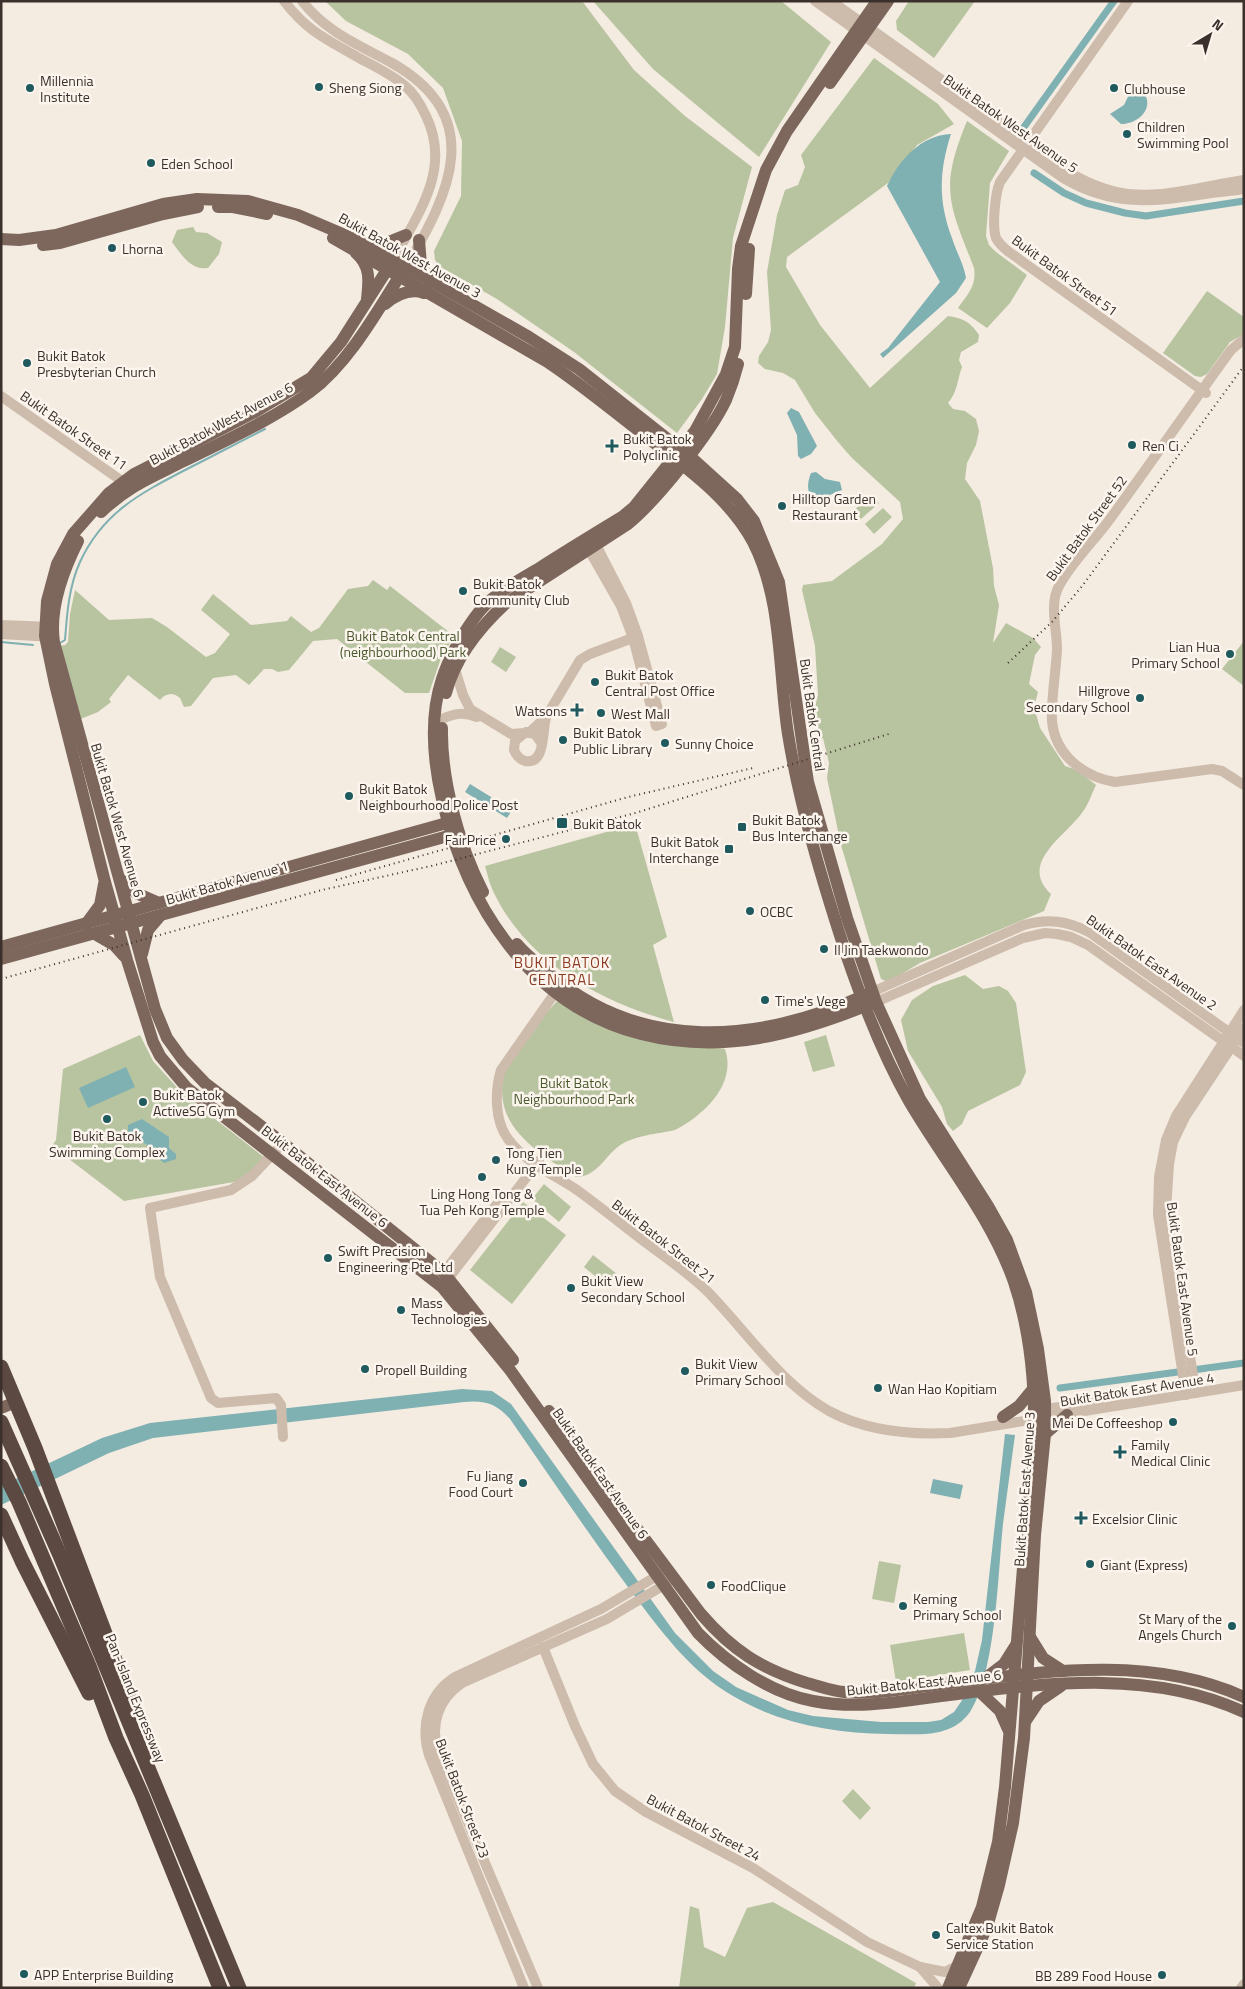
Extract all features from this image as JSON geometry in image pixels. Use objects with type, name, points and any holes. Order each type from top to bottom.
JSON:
[{"type":"highway","points":[[1,1368],[10,1396],[92,1595],[150,1754],[176,1838]]},
{"type":"highway","name":"Pan-Island Expressway","points":[[1,1422],[238,1988]]},
{"type":"highway","points":[[4,1472],[19,1502],[89,1666],[116,1738],[142,1795],[220,1988]]},
{"type":"highway","points":[[1,1515],[104,1725],[116,1738]]},
{"type":"main road","points":[[862,29],[877,1]]},
{"type":"main road","points":[[454,828],[444,764],[442,719],[446,692],[455,669],[470,643],[489,619],[506,603],[634,508],[681,457],[720,389],[735,347],[738,269],[741,246],[766,170],[787,131],[862,29],[888,1]]},
{"type":"main road","name":"Bukit Batok West Avenue 3","points":[[1,239],[19,240],[56,235],[163,204],[220,198],[248,201],[275,208],[323,225],[366,244],[390,265]]},
{"type":"main road","name":"Bukit Batok West Avenue 3","points":[[1,248],[60,244],[163,214],[199,207],[233,208],[276,216],[317,230],[402,272],[431,295],[546,360],[681,457]]},
{"type":"main road","points":[[366,244],[386,242],[406,235]]},
{"type":"main road","points":[[420,240],[421,265],[430,282]]},
{"type":"main road","points":[[349,246],[362,258],[368,270],[366,303]]},
{"type":"main road","name":"Bukit Batok West Avenue 6","points":[[115,915],[66,730],[49,632],[47,601],[62,553],[73,534],[94,508],[126,485],[166,457],[253,413],[311,378],[336,350],[390,265]]},
{"type":"main road","name":"Bukit Batok West Avenue 3","points":[[402,272],[430,282],[566,360],[681,457]]},
{"type":"main road","name":"Bukit Batok West Avenue 6","points":[[126,485],[266,419],[312,391],[338,364],[379,309],[402,272]]},
{"type":"main road","points":[[379,309],[401,294],[416,290],[431,295]]},
{"type":"main road","name":"Bukit Batok Central","points":[[681,457],[738,518],[753,542],[770,585],[780,650],[788,733],[797,778],[830,903],[869,999]]},
{"type":"main road","points":[[589,542],[502,590],[482,608],[449,660],[439,690],[434,738],[437,776],[468,880],[490,920],[508,946],[530,970],[560,989],[628,1020],[687,1032],[715,1034],[746,1031],[785,1023],[869,999]]},
{"type":"main road","name":"Bukit Batok West Avenue 6","points":[[49,632],[128,911]]},
{"type":"main road","name":"Bukit Batok Avenue 1","points":[[1,947],[128,911],[454,828]]},
{"type":"main road","name":"Bukit Batok Avenue 1","points":[[1,959],[119,928],[454,828]]},
{"type":"main road","points":[[117,875],[130,889],[159,903]]},
{"type":"main road","points":[[86,924],[100,905],[104,894],[105,882]]},
{"type":"main road","name":"Bukit Batok East Avenue 6","points":[[128,911],[156,1013],[167,1038],[183,1060],[205,1084],[283,1143],[443,1280],[665,1578],[698,1633],[716,1652],[771,1686],[798,1697],[812,1701],[847,1705],[898,1702],[975,1693],[1063,1671],[1127,1669],[1184,1678],[1244,1698]]},
{"type":"main road","name":"Bukit Batok East Avenue 6","points":[[115,915],[143,1014],[160,1056],[187,1088],[273,1155],[443,1280]]},
{"type":"main road","points":[[142,964],[142,948],[146,935],[160,916]]},
{"type":"main road","points":[[95,934],[114,945],[127,960]]},
{"type":"main road","name":"Bukit Batok East Avenue 3","points":[[869,999],[904,1093],[983,1218],[1014,1282],[1027,1340],[1033,1389],[1045,1434],[1020,1681],[1009,1732],[998,1842],[982,1907],[948,1988]]},
{"type":"main road","name":"Bukit Batok East Avenue 3","points":[[869,999],[920,1099],[988,1206],[1007,1240],[1026,1292],[1032,1317],[1040,1413],[1024,1636]]},
{"type":"main road","points":[[1002,1417],[1019,1406],[1033,1389]]},
{"type":"main road","points":[[1,1408],[10,1396]]},
{"type":"main road","points":[[1045,1434],[1067,1414]]},
{"type":"main road","name":"Bukit Batok East Avenue 6","points":[[665,1578],[719,1635],[759,1665],[796,1679],[844,1692],[883,1691],[979,1679],[1063,1684],[1116,1682],[1148,1684],[1188,1692],[1244,1712]]},
{"type":"main road","points":[[979,1679],[1004,1664],[1024,1636],[1043,1658],[1063,1671]]},
{"type":"main road","name":"Bukit Batok East Avenue 3","points":[[959,1988],[987,1927],[1013,1823],[1024,1723],[1020,1681]]},
{"type":"main road","points":[[1024,1723],[1039,1701],[1063,1684]]},
{"type":"main road","points":[[975,1693],[1000,1711],[1009,1732]]},
{"type":"street","name":"Bukit Batok West Avenue 6","points":[[284,1],[313,33],[405,86],[423,110],[435,141],[434,176],[390,265]]},
{"type":"street","name":"Bukit Batok West Avenue 6","points":[[302,1],[322,22],[340,35],[392,63],[419,82],[442,111],[451,141],[449,177],[438,208],[402,272]]},
{"type":"street","name":"Bukit Batok West Avenue 5","points":[[815,1],[862,29],[1074,184],[1116,200],[1155,201],[1244,189]]},
{"type":"street","name":"Bukit Batok West Avenue 5","points":[[831,1],[862,29]]},
{"type":"street","points":[[1024,146],[1130,2]]},
{"type":"street","name":"Bukit Batok West Avenue 5","points":[[1024,146],[1075,176],[1114,192],[1160,193],[1244,180]]},
{"type":"street","name":"Bukit Batok Street 51","points":[[1024,146],[1002,179],[996,192],[995,235],[999,243],[1204,392]]},
{"type":"street","name":"Bukit Batok Street 52","points":[[1244,339],[1231,350],[1204,392],[1060,595],[1061,655],[1058,721],[1062,737],[1070,752],[1078,761],[1101,775],[1115,777],[1212,764],[1225,767],[1244,778]]},
{"type":"street","name":"Bukit Batok Street 52","points":[[1244,345],[1235,353],[1204,392],[1110,520],[1060,584],[1056,593],[1056,664],[1052,722],[1057,739],[1075,765],[1100,780],[1115,782],[1212,769],[1222,771],[1244,785]]},
{"type":"street","name":"Bukit Batok Street 11","points":[[1,396],[126,485]]},
{"type":"street","points":[[589,542],[626,603],[659,725]]},
{"type":"street","points":[[1,625],[49,632]]},
{"type":"street","points":[[1,634],[49,632]]},
{"type":"street","points":[[442,719],[452,714],[467,713],[507,736],[520,758],[530,761],[538,756],[542,744],[546,717],[576,664],[590,654],[636,641]]},
{"type":"street","points":[[455,669],[462,695],[470,709],[511,734],[527,732],[535,734],[542,744]]},
{"type":"street","points":[[514,750],[517,737],[527,732],[546,717]]},
{"type":"street","name":"Bukit Batok East Avenue 2","points":[[869,999],[1024,925],[1046,920],[1058,921],[1073,924],[1089,932],[1236,1038]]},
{"type":"street","name":"Bukit Batok East Avenue 2","points":[[869,999],[1023,938],[1039,934],[1057,934],[1071,937],[1088,945],[1244,1056]]},
{"type":"street","name":"Bukit Batok Street 21","points":[[560,989],[506,1072],[503,1084],[507,1123],[522,1146],[535,1161],[578,1191],[707,1291],[782,1374],[799,1390],[830,1412],[876,1428],[920,1434],[950,1433],[1040,1413]]},
{"type":"street","name":"Bukit Batok East Avenue 5","points":[[1236,1038],[1244,1010]]},
{"type":"street","name":"Bukit Batok East Avenue 5","points":[[1190,1387],[1166,1210],[1169,1164],[1174,1142],[1185,1117],[1226,1044],[1236,1038],[1244,1028]]},
{"type":"street","points":[[282,1437],[281,1407],[278,1399],[274,1397],[218,1403],[211,1398],[160,1277],[150,1208],[231,1190],[252,1176],[283,1143]]},
{"type":"street","points":[[443,1280],[535,1161]]},
{"type":"street","name":"Bukit Batok Street 21","points":[[535,1161],[581,1187],[711,1288],[785,1370],[802,1386],[832,1407],[877,1423],[919,1430],[950,1428],[1002,1417],[1040,1413]]},
{"type":"street","name":"Bukit Batok East Avenue 4","points":[[1040,1413],[1244,1379]]},
{"type":"street","name":"Bukit Batok East Avenue 4","points":[[1040,1413],[1067,1414],[1190,1387],[1244,1385]]},
{"type":"street","name":"Bukit Batok Street 23","points":[[524,1988],[429,1755],[425,1735],[428,1712],[438,1693],[455,1677],[540,1638],[642,1586],[665,1578]]},
{"type":"street","name":"Bukit Batok Street 23","points":[[538,1988],[438,1752],[434,1730],[439,1710],[458,1686],[607,1619],[649,1595],[665,1578]]},
{"type":"street","name":"Bukit Batok Street 24","points":[[543,1647],[574,1726],[593,1764],[615,1791],[646,1812],[754,1868],[867,1942],[920,1967],[948,1972],[958,1965]]},
{"type":"street","name":"Bukit Batok Street 24","points":[[920,1967],[938,1988]]},
{"type":"street","points":[[1241,1988],[1244,1984]]},
{"type":"green space","points":[[325,1],[582,1],[634,70],[685,116],[752,167],[733,238],[725,327],[717,374],[702,399],[677,433],[574,352],[497,299],[439,266],[435,260],[434,251],[461,196],[462,141],[443,88],[408,54],[346,21]]},
{"type":"green space","points":[[593,1],[781,1],[831,42],[759,157],[653,69]]},
{"type":"green space","points":[[909,1],[975,1],[934,58],[897,30],[896,21]]},
{"type":"green space","points":[[874,58],[938,104],[954,124],[917,145],[888,183],[787,257],[786,267],[820,325],[870,388],[948,316],[966,322],[979,335],[978,342],[961,352],[959,360],[962,367],[956,390],[948,403],[953,409],[965,411],[976,419],[979,431],[976,445],[967,463],[965,479],[980,501],[993,568],[994,586],[999,605],[993,643],[1006,623],[1033,638],[1041,647],[1035,655],[1029,684],[1038,692],[1034,707],[1040,728],[1065,766],[1077,770],[1096,785],[1084,810],[1049,849],[1042,860],[1040,871],[1042,882],[1051,894],[1044,911],[920,963],[888,982],[881,979],[841,845],[827,778],[829,763],[823,738],[819,739],[813,714],[818,695],[815,646],[802,590],[803,585],[832,581],[882,544],[903,519],[900,502],[852,458],[838,442],[815,413],[795,380],[783,373],[765,369],[758,363],[759,356],[768,342],[771,330],[767,272],[777,215],[785,190],[798,185],[805,167],[801,155]]},
{"type":"green space","points":[[967,121],[1009,151],[990,183],[986,236],[989,245],[996,252],[1027,275],[1010,303],[987,328],[958,308],[973,285],[975,274],[953,211],[950,180],[958,144]]},
{"type":"green space","points":[[193,227],[196,232],[207,233],[222,242],[219,254],[208,268],[196,267],[187,261],[172,242],[177,230]]},
{"type":"green space","points":[[1207,291],[1244,317],[1244,334],[1230,342],[1207,374],[1201,377],[1195,376],[1163,353]]},
{"type":"green space","points":[[871,495],[879,503],[861,519],[854,510]]},
{"type":"green space","points":[[883,508],[892,517],[874,534],[865,524]]},
{"type":"green space","name":"Bukit Batok Central (neighbourhood) Park","points":[[373,580],[387,590],[390,586],[454,636],[441,658],[429,693],[405,693],[337,639],[313,641],[289,670],[278,672],[272,669],[264,669],[249,685],[236,675],[213,678],[191,706],[184,707],[180,698],[172,694],[160,700],[128,675],[109,699],[111,702],[98,712],[78,720],[59,646],[65,645],[68,642],[70,614],[75,590],[109,620],[152,618],[206,657],[215,653],[230,634],[201,610],[213,594],[251,625],[287,621],[291,616],[311,632],[319,628],[348,589],[368,586]]},
{"type":"green space","points":[[1244,641],[1244,686],[1222,669]]},
{"type":"green space","points":[[500,647],[516,657],[506,672],[491,662]]},
{"type":"green space","points":[[635,824],[667,937],[653,945],[674,1022],[647,1014],[595,992],[548,960],[527,941],[510,919],[493,892],[485,866]]},
{"type":"green space","points":[[965,975],[983,989],[999,986],[1008,991],[1016,1003],[1026,1072],[1020,1085],[968,1111],[962,1124],[953,1131],[947,1124],[942,1107],[908,1051],[901,1020],[912,1000],[933,986]]},
{"type":"green space","name":"Bukit Batok Neighbourhood Park","points":[[558,1000],[669,1043],[725,1049],[727,1062],[722,1086],[707,1107],[686,1124],[675,1130],[639,1137],[625,1142],[614,1150],[590,1174],[576,1177],[541,1154],[526,1141],[514,1127],[506,1112],[502,1094],[504,1075],[513,1052],[528,1032]]},
{"type":"green space","points":[[140,1035],[153,1061],[182,1093],[265,1158],[249,1174],[234,1182],[124,1201],[52,1146],[56,1140],[63,1069]]},
{"type":"green space","points":[[826,1035],[835,1066],[813,1072],[804,1042]]},
{"type":"green space","points":[[544,1184],[571,1207],[559,1222],[532,1199]]},
{"type":"green space","points":[[523,1202],[566,1235],[512,1304],[470,1270]]},
{"type":"green space","points":[[593,1255],[617,1274],[607,1286],[584,1267]]},
{"type":"green space","points":[[879,1561],[901,1565],[894,1603],[872,1599]]},
{"type":"green space","points":[[964,1633],[970,1670],[896,1682],[890,1645]]},
{"type":"green space","points":[[853,1789],[871,1808],[860,1820],[842,1801]]},
{"type":"green space","points":[[773,1902],[916,1983],[914,1988],[679,1988],[690,1906],[699,1909],[704,1947],[725,1957],[747,1908]]},
{"type":"water","points":[[1133,86],[1146,97],[1146,109],[1137,120],[1121,124],[1110,114],[1124,105]]},
{"type":"water","points":[[951,134],[942,173],[942,199],[947,224],[966,278],[956,293],[883,358],[880,354],[888,348],[940,282],[887,186],[898,167],[912,151],[930,139],[940,135]]},
{"type":"water","points":[[791,408],[799,412],[817,446],[811,454],[801,459],[798,456],[797,435],[787,413]]},
{"type":"water","points":[[816,472],[825,479],[840,482],[842,490],[815,501],[810,495],[808,484],[811,473]]},
{"type":"water","points":[[470,784],[512,810],[507,818],[465,792]]},
{"type":"water","points":[[126,1067],[135,1087],[88,1108],[79,1088]]},
{"type":"water","points":[[142,1119],[169,1137],[169,1148],[176,1154],[176,1159],[164,1163],[148,1150],[147,1145],[137,1138],[131,1138],[128,1135],[128,1125]]},
{"type":"water","points":[[462,1389],[492,1391],[511,1404],[675,1633],[713,1671],[736,1687],[788,1710],[813,1716],[881,1722],[928,1722],[941,1720],[954,1712],[967,1693],[975,1671],[982,1640],[1005,1434],[1015,1435],[1003,1524],[991,1648],[979,1694],[970,1712],[953,1727],[933,1733],[847,1732],[808,1725],[769,1714],[717,1686],[675,1647],[628,1587],[510,1419],[500,1409],[484,1402],[464,1402],[153,1438],[109,1453],[1,1505],[1,1486],[102,1438],[150,1423]]},
{"type":"water","points":[[933,1479],[963,1485],[960,1499],[930,1493]]},
{"type":"waterway","points":[[1024,127],[1114,1]]},
{"type":"waterway","points":[[1034,173],[1064,193],[1086,203],[1125,213],[1146,216],[1244,201]]},
{"type":"waterway","points":[[60,643],[65,640],[71,590],[76,571],[89,545],[112,517],[154,487],[265,429]]},
{"type":"waterway","points":[[1,642],[33,645]]},
{"type":"waterway","points":[[1060,1388],[1244,1363]]},
{"type":"railway","points":[[1008,663],[1052,622],[1083,585],[1244,366]]},
{"type":"railway","points":[[1,979],[322,890],[431,866],[632,814],[892,733]]},
{"type":"railway","points":[[336,880],[628,797],[753,768]]},
{"type":"place","name":"Sheng Siong","points":[[319,87]]},
{"type":"place","name":"Millennia Institute","points":[[30,88]]},
{"type":"place","name":"Clubhouse","points":[[1114,88]]},
{"type":"place","name":"Children Swimming Pool","points":[[1127,134]]},
{"type":"place","name":"Eden School","points":[[151,163]]},
{"type":"place","name":"Lhorna","points":[[112,248]]},
{"type":"place","name":"Bukit Batok Presbyterian Church","points":[[27,363]]},
{"type":"place","name":"Ren Ci","points":[[1132,445]]},
{"type":"place","name":"Bukit Batok Polyclinic","points":[[612,446]]},
{"type":"place","name":"Hilltop Garden Restaurant","points":[[782,506]]},
{"type":"place","name":"Bukit Batok Community Club","points":[[463,591]]},
{"type":"place","name":"Lian Hua Primary School","points":[[1230,654]]},
{"type":"place","name":"Bukit Batok Central Post Office","points":[[595,682]]},
{"type":"place","name":"Hillgrove Secondary School","points":[[1140,698]]},
{"type":"place","name":"Watsons","points":[[577,710]]},
{"type":"place","name":"West Mall","points":[[601,713]]},
{"type":"place","name":"Bukit Batok Public Library","points":[[563,740]]},
{"type":"place","name":"Sunny Choice","points":[[665,743]]},
{"type":"place","name":"Bukit Batok Neighbourhood Police Post","points":[[349,796]]},
{"type":"place","name":"Bukit Batok","points":[[562,823]]},
{"type":"place","name":"Bukit Batok Bus Interchange","points":[[742,827]]},
{"type":"place","name":"FairPrice","points":[[506,839]]},
{"type":"place","name":"Bukit Batok Interchange","points":[[729,849]]},
{"type":"place","name":"OCBC","points":[[750,911]]},
{"type":"place","name":"Il Jin Taekwondo","points":[[824,949]]},
{"type":"place","name":"Time's Vege","points":[[765,1000]]},
{"type":"place","name":"Bukit Batok ActiveSG Gym","points":[[143,1102]]},
{"type":"place","name":"Bukit Batok Swimming Complex","points":[[107,1119]]},
{"type":"place","name":"Tong Tien Kung Temple","points":[[496,1160]]},
{"type":"place","name":"Ling Hong Tong & Tua Peh Kong Temple","points":[[482,1177]]},
{"type":"place","name":"Swift Precision Engineering Pte Ltd","points":[[328,1258]]},
{"type":"place","name":"Bukit View Secondary School","points":[[571,1288]]},
{"type":"place","name":"Mass Technologies","points":[[401,1310]]},
{"type":"place","name":"Propell Building","points":[[365,1369]]},
{"type":"place","name":"Bukit View Primary School","points":[[685,1371]]},
{"type":"place","name":"Wan Hao Kopitiam","points":[[878,1388]]},
{"type":"place","name":"Mei De Coffeeshop","points":[[1173,1422]]},
{"type":"place","name":"Family Medical Clinic","points":[[1120,1452]]},
{"type":"place","name":"Fu Jiang Food Court","points":[[523,1483]]},
{"type":"place","name":"Excelsior Clinic","points":[[1081,1518]]},
{"type":"place","name":"Giant (Express)","points":[[1090,1564]]},
{"type":"place","name":"FoodClique","points":[[711,1585]]},
{"type":"place","name":"Keming Primary School","points":[[903,1606]]},
{"type":"place","name":"St Mary of the Angels Church","points":[[1232,1626]]},
{"type":"place","name":"Caltex Bukit Batok Service Station","points":[[936,1935]]},
{"type":"place","name":"APP Enterprise Building","points":[[24,1974]]},
{"type":"place","name":"BB 289 Food House","points":[[1162,1975]]},
{"type":"district","name":"BUKIT BATOK CENTRAL","points":[[562,970]]}]
